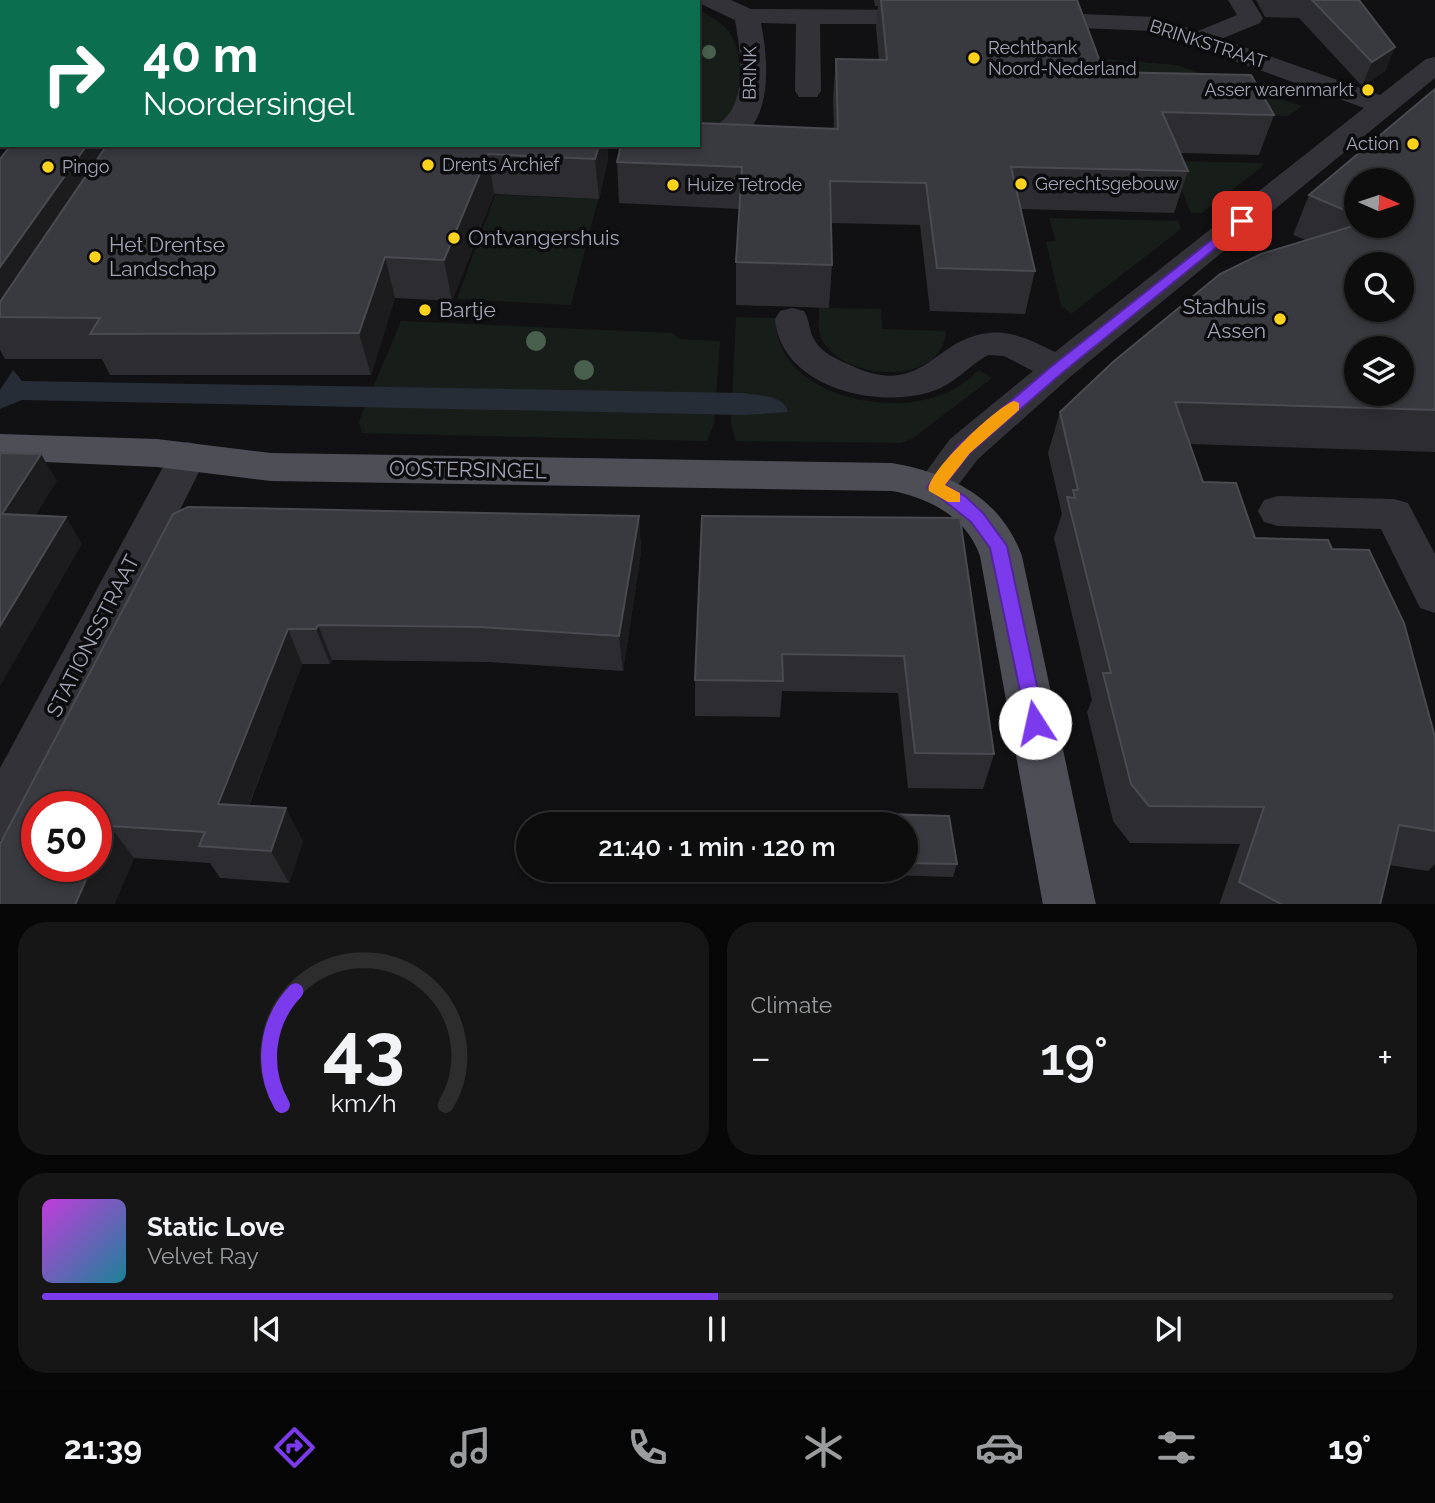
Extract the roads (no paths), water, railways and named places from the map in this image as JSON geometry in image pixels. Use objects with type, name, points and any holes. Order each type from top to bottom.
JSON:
[{"type":"main road","name":"OOSTERSINGEL","points":[[0,447],[188,456],[271,467],[891,477],[935,487],[959,500],[977,517],[998,546],[1026,673],[1056,849],[1070,904]]},
{"type":"street","points":[[1200,39],[1251,18],[1240,0]]},
{"type":"street","name":"BRINK","points":[[707,2],[747,16],[808,15]]},
{"type":"street","points":[[808,91],[808,15],[955,17]]},
{"type":"street","name":"BRINK","points":[[700,140],[712,140],[731,131],[745,118],[750,106],[752,69],[747,16]]},
{"type":"street","name":"BRINKSTRAAT","points":[[1011,19],[1136,21],[1200,39],[1384,106]]},
{"type":"street","points":[[935,487],[964,449],[1057,369],[1435,65]]},
{"type":"street","points":[[792,319],[796,342],[808,358],[853,381],[873,386],[894,387],[931,378],[946,370],[974,346],[990,343],[1021,349],[1057,369]]},
{"type":"street","name":"STATIONSSTRAAT","points":[[0,817],[188,456]]},
{"type":"street","points":[[1278,511],[1394,514],[1435,596]]},
{"type":"place","name":"Rechtbank Noord-Nederland","points":[[974,58]]},
{"type":"place","name":"Asser warenmarkt","points":[[1368,90]]},
{"type":"place","name":"Action","points":[[1413,144]]},
{"type":"place","name":"Drents Archief","points":[[428,165]]},
{"type":"place","name":"Pingo","points":[[48,167]]},
{"type":"place","name":"Gerechtsgebouw","points":[[1021,184]]},
{"type":"place","name":"Huize Tetrode","points":[[673,185]]},
{"type":"place","name":"Ontvangershuis","points":[[454,238]]},
{"type":"place","name":"Het Drentse Landschap","points":[[95,257]]},
{"type":"place","name":"Bartje","points":[[425,310]]},
{"type":"place","name":"Stadhuis Assen","points":[[1280,319]]}]
